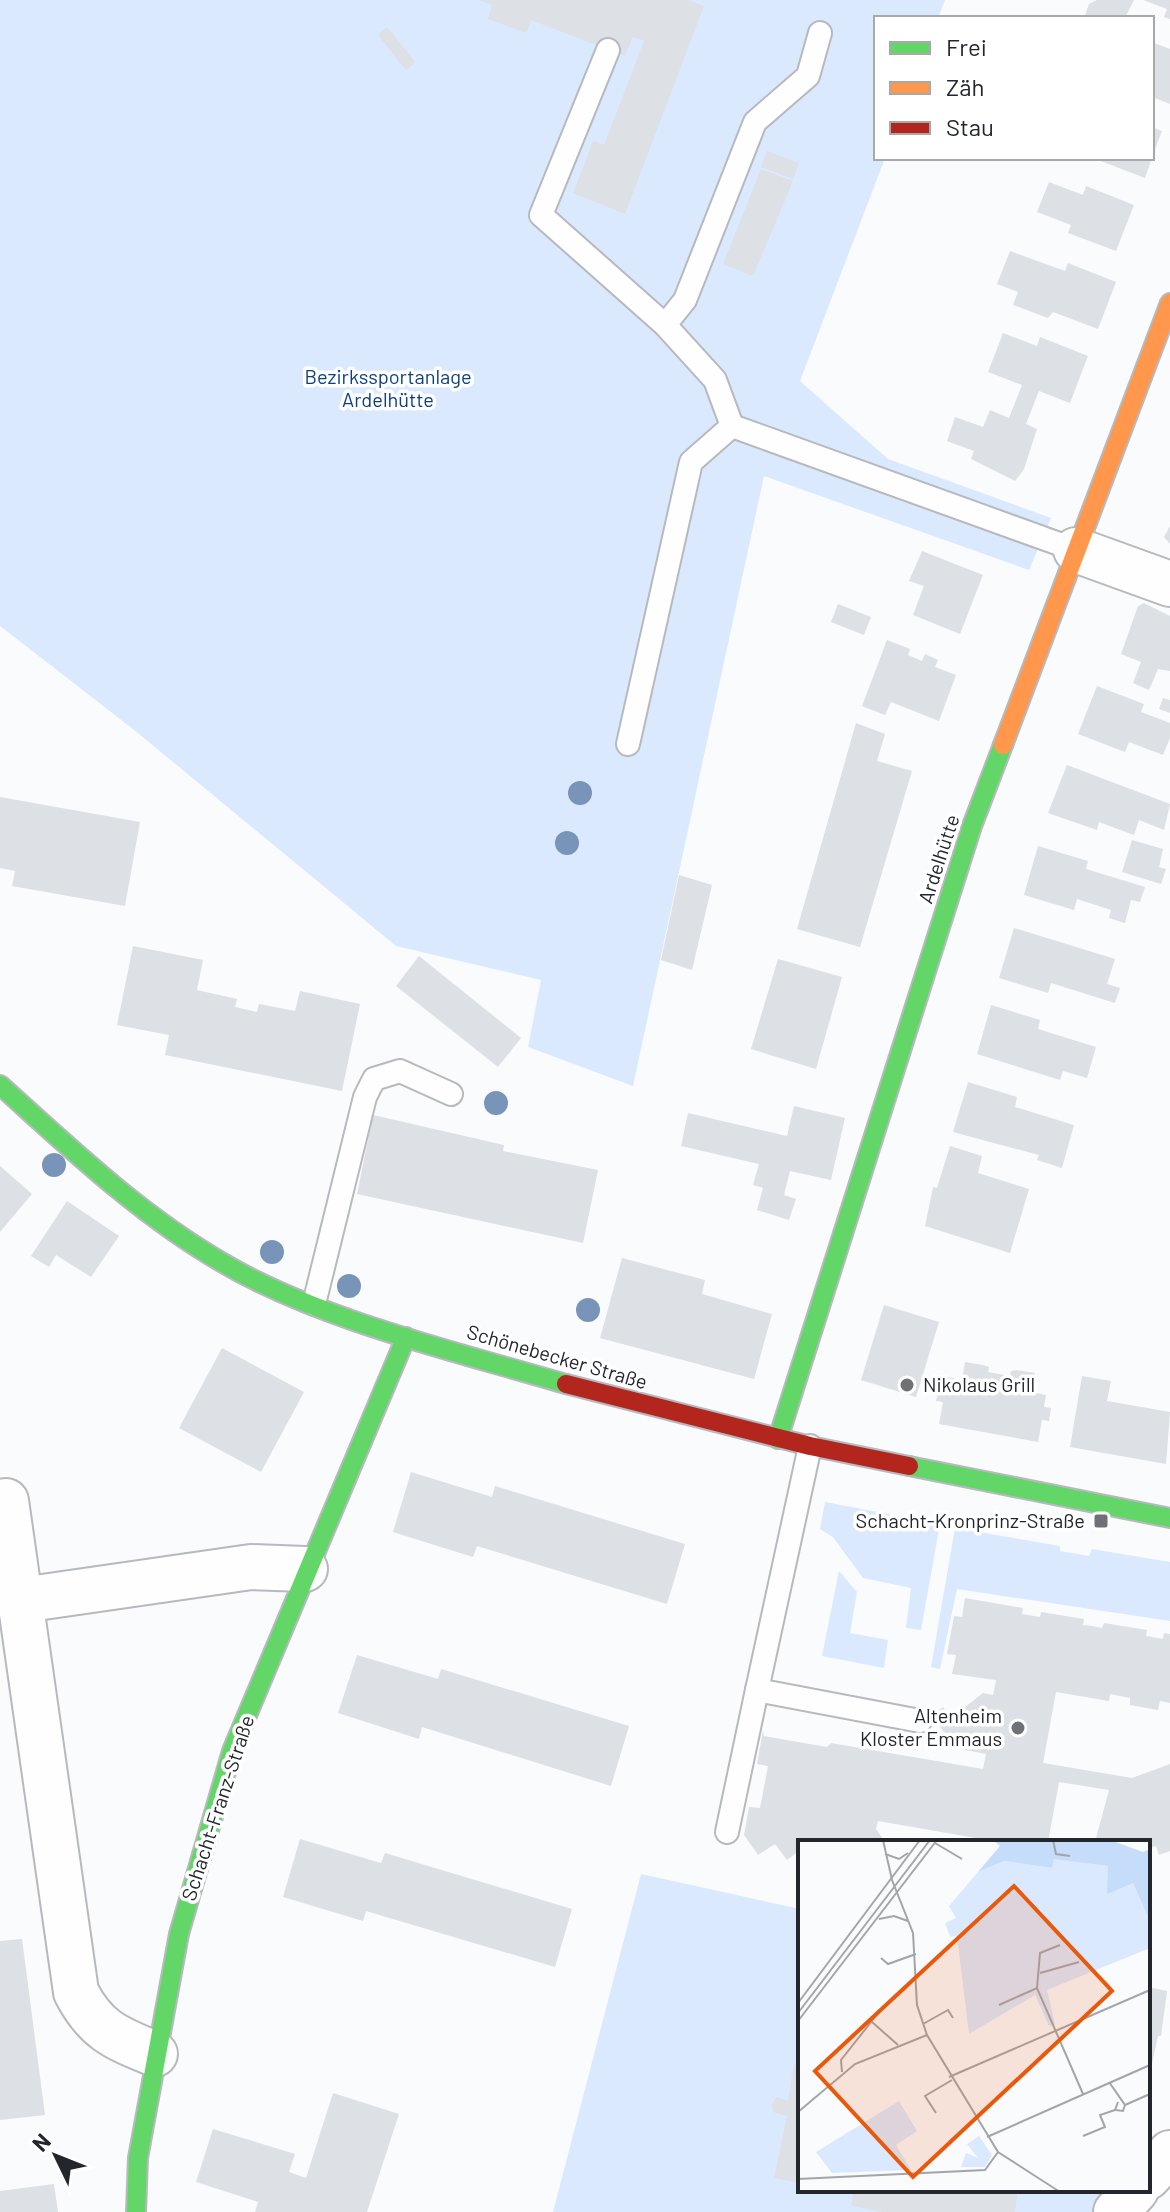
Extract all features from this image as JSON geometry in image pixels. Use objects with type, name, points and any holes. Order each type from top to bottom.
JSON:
[{"type":"street","name":"Ardelhütte","points":[[778,1439],[972,826],[1170,303]]},
{"type":"street","points":[[1076,550],[1170,584]]},
{"type":"street","name":"Schönebecker Straße","points":[[0,1085],[75,1155],[174,1233],[261,1283],[314,1304],[406,1337],[628,1402],[810,1446],[1170,1518]]},
{"type":"street","name":"Schacht-Franz-Straße","points":[[136,2212],[138,2158],[179,1934],[232,1751],[305,1569],[406,1337]]},
{"type":"street","points":[[6,1501],[76,1992],[88,2016],[112,2037],[155,2054]]},
{"type":"street","points":[[22,1600],[251,1567],[305,1569]]},
{"type":"street","points":[[1150,2175],[1170,2153]]},
{"type":"street","points":[[1116,2212],[1134,2192]]},
{"type":"lane","points":[[665,325],[685,300],[755,122],[808,76],[820,33]]},
{"type":"lane","points":[[608,50],[541,215],[665,325],[715,380],[732,426],[1076,550]]},
{"type":"lane","points":[[628,744],[691,462],[732,426]]},
{"type":"lane","points":[[314,1304],[365,1097],[374,1079],[386,1073],[407,1073],[451,1094]]},
{"type":"lane","points":[[727,1832],[810,1446]]},
{"type":"lane","points":[[757,1690],[920,1721]]},
{"type":"green space","name":"Bezirkssportanlage Ardelhütte","points":[[0,0],[945,0],[939,16],[874,16],[874,160],[884,160],[800,381],[888,459],[1051,518],[1029,570],[764,476],[633,1086],[528,1047],[541,980],[396,946],[133,729],[0,626]]},
{"type":"green space","points":[[825,1502],[940,1524],[921,1630],[906,1628],[911,1588],[863,1578],[833,1537],[820,1529]]},
{"type":"green space","points":[[955,1528],[1060,1546],[1060,1551],[1089,1556],[1092,1549],[1170,1562],[1170,1621],[957,1589],[940,1669],[931,1667]]},
{"type":"green space","points":[[839,1571],[857,1592],[850,1633],[888,1640],[884,1668],[822,1656]]},
{"type":"green space","points":[[641,1874],[798,1909],[798,2192],[1118,2192],[1100,2212],[553,2212]]},
{"type":"building","points":[[480,0],[688,0],[704,6],[625,214],[573,193],[593,141],[604,145],[644,41],[633,37],[625,56],[531,20],[526,33],[488,19],[492,5]]},
{"type":"building","points":[[1097,0],[1134,0],[1126,16],[1085,16],[1089,4]]},
{"type":"building","points":[[1143,0],[1170,0],[1170,19],[1164,17],[1167,9]]},
{"type":"building","points":[[387,27],[415,62],[406,70],[378,35]]},
{"type":"building","points":[[1154,43],[1170,49],[1170,104],[1154,98]]},
{"type":"building","points":[[1154,128],[1162,131],[1154,152]]},
{"type":"building","points":[[767,151],[799,163],[793,179],[761,167]]},
{"type":"building","points":[[1098,160],[1151,160],[1145,178]]},
{"type":"building","points":[[761,169],[793,181],[753,276],[723,264]]},
{"type":"building","points":[[1049,182],[1083,195],[1086,186],[1134,205],[1116,251],[1068,233],[1071,225],[1037,212]]},
{"type":"building","points":[[1010,251],[1065,271],[1068,263],[1116,282],[1098,329],[1053,312],[1048,318],[1013,305],[1018,292],[997,284]]},
{"type":"building","points":[[1003,333],[1037,346],[1040,337],[1088,356],[1070,403],[1039,391],[1026,424],[1037,429],[1024,469],[1015,481],[971,459],[974,451],[947,441],[955,417],[983,427],[990,410],[1009,418],[1022,385],[988,372]]},
{"type":"building","points":[[1170,526],[1170,544],[1164,537]]},
{"type":"building","points":[[922,551],[983,575],[960,634],[913,615],[924,586],[909,581]]},
{"type":"building","points":[[1144,603],[1170,616],[1170,671],[1158,669],[1149,690],[1133,683],[1141,662],[1121,654],[1138,606]]},
{"type":"building","points":[[838,604],[871,617],[864,635],[831,622]]},
{"type":"building","points":[[887,640],[910,649],[908,655],[922,661],[925,654],[938,660],[935,667],[956,675],[939,721],[891,702],[885,715],[862,706]]},
{"type":"building","points":[[1097,686],[1144,704],[1141,712],[1170,723],[1170,738],[1163,755],[1129,742],[1125,752],[1078,734]]},
{"type":"building","points":[[1163,698],[1170,700],[1170,713],[1159,709]]},
{"type":"building","points":[[856,723],[885,734],[877,761],[912,771],[860,947],[797,929]]},
{"type":"building","points":[[1067,765],[1170,804],[1164,830],[1139,820],[1134,835],[1099,822],[1097,830],[1048,813]]},
{"type":"building","points":[[0,797],[140,822],[125,906],[12,886],[15,871],[0,868]]},
{"type":"building","points":[[1132,840],[1163,849],[1159,867],[1166,869],[1161,884],[1122,872]]},
{"type":"building","points":[[1038,846],[1088,861],[1086,869],[1145,887],[1140,902],[1131,900],[1125,923],[1109,918],[1111,910],[1077,899],[1074,910],[1024,895]]},
{"type":"building","points":[[679,875],[712,885],[692,970],[661,960]]},
{"type":"building","points":[[1014,928],[1115,959],[1107,984],[1120,988],[1115,1003],[1051,983],[1048,993],[999,978]]},
{"type":"building","points":[[133,946],[203,960],[197,990],[237,999],[235,1007],[257,1012],[259,1004],[295,1011],[300,991],[360,1004],[342,1091],[165,1055],[169,1035],[117,1025]]},
{"type":"building","points":[[419,956],[521,1038],[498,1067],[396,986]]},
{"type":"building","points":[[778,959],[842,977],[816,1069],[751,1049]]},
{"type":"building","points":[[991,1005],[1040,1020],[1038,1029],[1096,1047],[1087,1078],[1063,1071],[1060,1080],[977,1054]]},
{"type":"building","points":[[968,1082],[1017,1097],[1015,1107],[1074,1125],[1062,1168],[1037,1160],[1039,1155],[953,1132]]},
{"type":"building","points":[[794,1106],[845,1118],[831,1180],[790,1171],[784,1195],[796,1199],[789,1220],[757,1210],[763,1188],[753,1185],[759,1164],[681,1146],[688,1113],[787,1136]]},
{"type":"building","points":[[373,1115],[504,1145],[503,1151],[598,1170],[583,1243],[357,1194]]},
{"type":"building","points":[[950,1146],[982,1156],[978,1173],[1029,1189],[1010,1253],[925,1226],[933,1187],[937,1188]]},
{"type":"building","points":[[0,1166],[32,1194],[0,1232]]},
{"type":"building","points":[[67,1201],[119,1236],[91,1277],[56,1255],[49,1267],[31,1256]]},
{"type":"building","points":[[622,1258],[705,1280],[702,1294],[772,1314],[754,1379],[600,1338]]},
{"type":"building","points":[[884,1305],[939,1322],[916,1397],[861,1380]]},
{"type":"building","points":[[222,1348],[304,1392],[261,1472],[179,1428]]},
{"type":"building","points":[[965,1362],[989,1367],[988,1372],[1010,1376],[1011,1371],[1017,1370],[1035,1373],[1032,1392],[1046,1395],[1044,1407],[1051,1408],[1049,1421],[1042,1420],[1038,1442],[939,1424],[943,1402],[936,1401],[939,1389],[945,1391],[948,1377],[962,1380]]},
{"type":"building","points":[[1082,1376],[1111,1381],[1107,1401],[1170,1412],[1166,1464],[1070,1447]]},
{"type":"building","points":[[411,1472],[492,1497],[495,1486],[685,1544],[667,1604],[477,1546],[473,1557],[393,1532]]},
{"type":"building","points":[[965,1598],[1023,1608],[1022,1614],[1040,1617],[1041,1612],[1084,1619],[1083,1625],[1102,1628],[1104,1623],[1147,1630],[1146,1636],[1163,1639],[1164,1633],[1170,1634],[1170,1703],[1160,1701],[1158,1710],[1130,1705],[1130,1698],[1110,1694],[1109,1701],[1056,1692],[1043,1763],[1132,1778],[1170,1764],[1170,1851],[1159,1855],[1156,1846],[1150,1848],[1150,1840],[1096,1840],[1109,1790],[1059,1782],[1048,1840],[987,1840],[878,1821],[876,1829],[884,1840],[798,1840],[798,1852],[787,1860],[775,1844],[758,1855],[744,1835],[749,1807],[760,1808],[768,1766],[757,1764],[763,1730],[764,1736],[792,1741],[827,1747],[831,1743],[983,1769],[986,1754],[955,1748],[932,1715],[943,1707],[951,1718],[983,1693],[993,1695],[996,1680],[952,1674],[956,1655],[947,1654],[954,1616],[962,1617]]},
{"type":"building","points":[[357,1655],[438,1679],[441,1669],[629,1726],[611,1786],[422,1727],[419,1739],[338,1713]]},
{"type":"building","points":[[300,1839],[381,1863],[385,1853],[572,1909],[555,1967],[366,1911],[363,1921],[283,1897]]},
{"type":"building","points":[[22,1939],[45,2115],[0,2120],[0,1941]]},
{"type":"building","points":[[1150,1987],[1167,1991],[1161,2036],[1158,2036],[1150,2072]]},
{"type":"building","points":[[794,2064],[798,2065],[798,2183],[774,2178],[787,2116],[773,2112],[772,2104],[777,2097],[788,2101]]},
{"type":"building","points":[[333,2093],[399,2114],[367,2212],[255,2212],[258,2202],[196,2182],[213,2129],[295,2154],[289,2172],[306,2178]]},
{"type":"building","points":[[54,2184],[58,2212],[0,2212],[0,2191]]},
{"type":"building","points":[[854,2192],[1018,2192],[1015,2212],[883,2212],[851,2206]]},
{"type":"traffic: fast","points":[[778,1439],[972,826],[1003,745]]},
{"type":"traffic: fast","points":[[0,1085],[135,1202],[223,1263],[261,1283],[345,1318],[566,1384]]},
{"type":"traffic: fast","points":[[136,2212],[138,2158],[179,1934],[232,1751],[406,1337]]},
{"type":"traffic: fast","points":[[909,1466],[1170,1518]]},
{"type":"traffic: slow","points":[[1003,745],[1170,303]]},
{"type":"traffic: jam","points":[[566,1384],[810,1446],[909,1466]]},
{"type":"place","name":"Nikolaus Grill","points":[[907,1385]]},
{"type":"place","name":"Schacht-Kronprinz-Straße","points":[[1101,1521]]},
{"type":"place","name":"Altenheim Kloster Emmaus","points":[[1018,1728]]}]
